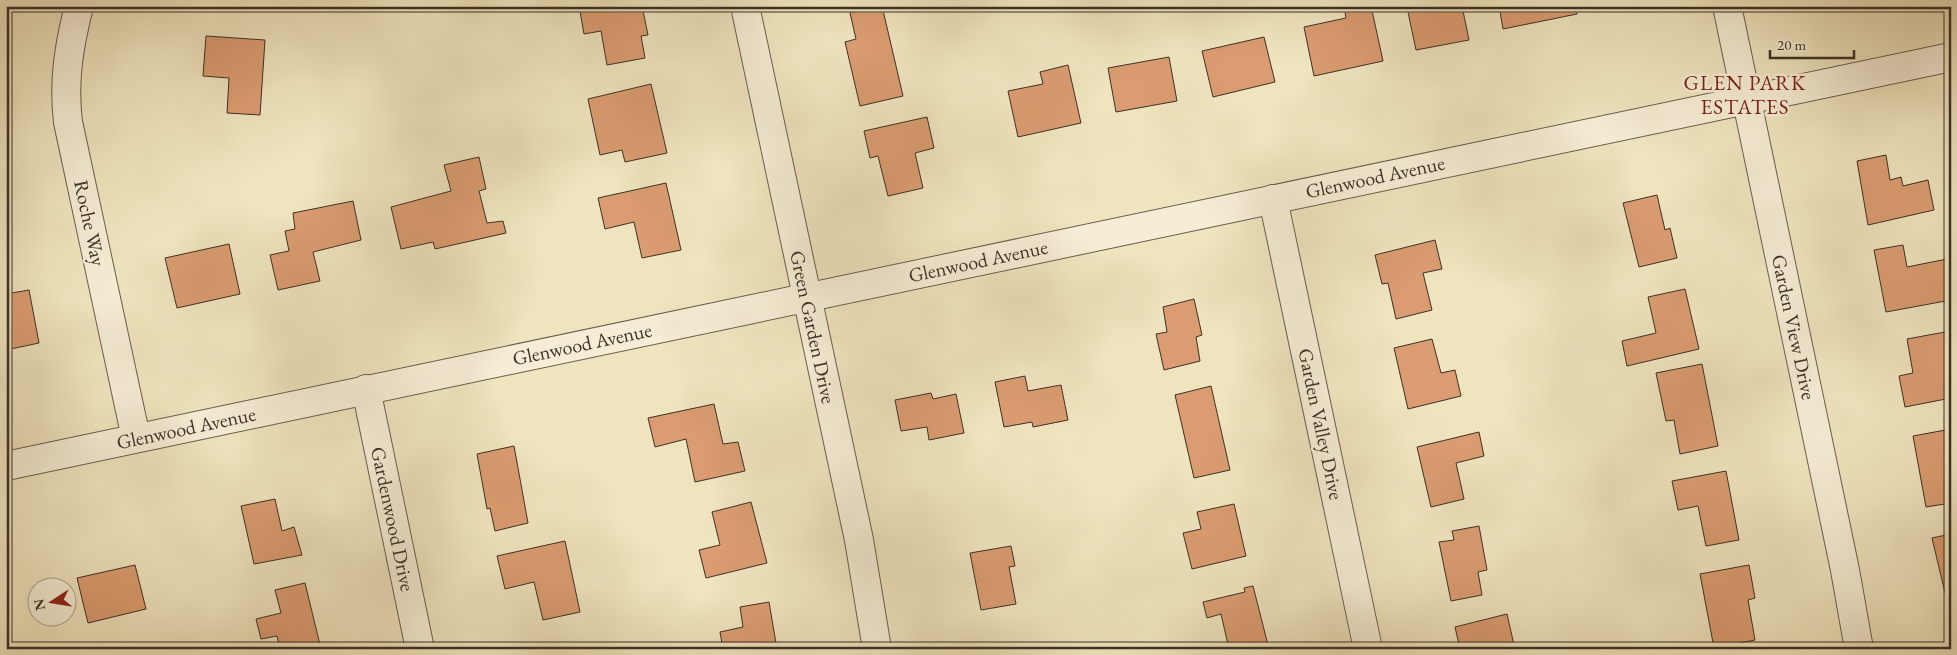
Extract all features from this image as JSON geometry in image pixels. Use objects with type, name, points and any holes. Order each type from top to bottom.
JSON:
[{"type":"street","name":"Roche Way","points":[[79,6],[68,50],[66,77],[68,122],[136,438]]},
{"type":"street","name":"Green Garden Drive","points":[[745,6],[859,540],[877,649]]},
{"type":"street","name":"Garden View Drive","points":[[1727,6],[1846,570],[1859,649]]},
{"type":"street","name":"Glenwood Avenue","points":[[6,466],[1951,57]]},
{"type":"street","name":"Garden Valley Drive","points":[[1273,199],[1368,649]]},
{"type":"street","name":"Gardenwood Drive","points":[[366,389],[420,649]]},
{"type":"building","points":[[579,6],[642,6],[648,35],[641,36],[645,58],[607,65],[601,31],[584,34]]},
{"type":"building","points":[[882,6],[903,96],[860,106],[845,42],[856,39],[850,13]]},
{"type":"building","points":[[1344,6],[1371,6],[1383,61],[1314,76],[1304,27],[1346,18]]},
{"type":"building","points":[[1441,6],[1462,6],[1469,40],[1416,50],[1408,12]]},
{"type":"building","points":[[1499,6],[1575,6],[1577,14],[1503,29]]},
{"type":"building","points":[[1627,6],[1657,6],[1627,12]]},
{"type":"building","points":[[206,36],[265,40],[260,115],[227,113],[229,78],[203,76]]},
{"type":"building","points":[[1264,37],[1275,82],[1213,97],[1202,51]]},
{"type":"building","points":[[1169,57],[1177,101],[1116,112],[1108,68]]},
{"type":"building","points":[[1068,65],[1081,123],[1018,137],[1008,91],[1043,84],[1040,72]]},
{"type":"building","points":[[651,84],[667,153],[625,162],[622,150],[600,155],[588,99]]},
{"type":"building","points":[[927,117],[934,148],[915,153],[923,188],[888,196],[878,156],[870,158],[864,131]]},
{"type":"building","points":[[1886,155],[1890,180],[1901,177],[1903,186],[1928,180],[1934,210],[1868,225],[1857,161]]},
{"type":"building","points":[[479,157],[486,189],[479,191],[487,223],[503,221],[506,233],[435,249],[433,242],[401,249],[391,207],[451,191],[444,165]]},
{"type":"building","points":[[666,183],[681,250],[642,258],[634,222],[605,229],[598,198]]},
{"type":"building","points":[[1657,195],[1665,230],[1670,228],[1677,258],[1639,267],[1623,203]]},
{"type":"building","points":[[353,201],[361,240],[313,252],[320,281],[278,290],[270,255],[289,251],[285,231],[295,229],[293,213]]},
{"type":"building","points":[[1435,240],[1442,269],[1423,273],[1432,310],[1396,319],[1388,283],[1382,284],[1375,255]]},
{"type":"building","points":[[229,244],[240,294],[177,308],[165,258]]},
{"type":"building","points":[[1903,245],[1907,267],[1947,259],[1951,280],[1951,300],[1886,312],[1874,250]]},
{"type":"building","points":[[1685,289],[1699,349],[1627,366],[1622,341],[1656,333],[1648,297]]},
{"type":"building","points":[[29,290],[39,343],[6,350],[6,294]]},
{"type":"building","points":[[1194,299],[1202,335],[1196,337],[1200,361],[1164,370],[1156,334],[1167,332],[1163,307]]},
{"type":"building","points":[[1945,332],[1948,342],[1951,342],[1951,398],[1905,407],[1899,376],[1913,373],[1907,339]]},
{"type":"building","points":[[1432,339],[1441,373],[1455,370],[1461,396],[1408,409],[1394,348]]},
{"type":"building","points":[[1702,364],[1718,446],[1680,454],[1674,420],[1666,421],[1656,373]]},
{"type":"building","points":[[1025,376],[1028,391],[1061,385],[1068,420],[1033,427],[1032,422],[1004,427],[995,382]]},
{"type":"building","points":[[1211,386],[1230,470],[1194,478],[1175,395]]},
{"type":"building","points":[[931,393],[933,399],[956,394],[964,433],[929,440],[927,427],[901,431],[895,400]]},
{"type":"building","points":[[714,404],[723,444],[738,442],[745,471],[695,482],[686,439],[655,447],[648,418]]},
{"type":"building","points":[[1951,429],[1951,503],[1926,507],[1913,436]]},
{"type":"building","points":[[1479,432],[1484,456],[1456,463],[1464,499],[1431,507],[1417,447]]},
{"type":"building","points":[[514,446],[528,523],[495,531],[490,508],[487,509],[477,454]]},
{"type":"building","points":[[1726,471],[1739,540],[1706,546],[1698,506],[1678,510],[1672,481]]},
{"type":"building","points":[[275,499],[282,531],[294,527],[302,555],[254,564],[241,506]]},
{"type":"building","points":[[751,502],[767,563],[706,578],[699,550],[720,545],[712,512]]},
{"type":"building","points":[[1234,504],[1246,556],[1192,569],[1183,533],[1201,529],[1197,512]]},
{"type":"building","points":[[1479,526],[1487,570],[1478,572],[1482,595],[1451,601],[1439,542],[1454,540],[1452,531]]},
{"type":"building","points":[[1951,534],[1951,596],[1946,597],[1932,538]]},
{"type":"building","points":[[565,541],[580,612],[543,620],[534,582],[505,589],[497,556]]},
{"type":"building","points":[[1011,546],[1015,566],[1009,567],[1016,604],[981,610],[970,553]]},
{"type":"building","points":[[135,565],[146,609],[88,623],[77,578]]},
{"type":"building","points":[[1749,565],[1755,598],[1748,600],[1755,640],[1714,648],[1700,574]]},
{"type":"building","points":[[305,583],[321,649],[280,649],[277,636],[261,639],[256,619],[281,613],[275,590]]},
{"type":"building","points":[[1253,586],[1268,645],[1254,649],[1229,649],[1221,614],[1207,618],[1203,602],[1245,592],[1244,588]]},
{"type":"building","points":[[769,602],[777,649],[723,649],[720,632],[743,627],[740,607]]},
{"type":"building","points":[[1507,614],[1514,645],[1499,649],[1460,649],[1455,627]]},
{"type":"district","name":"GLEN PARK ESTATES","points":[[1745,94]]}]
